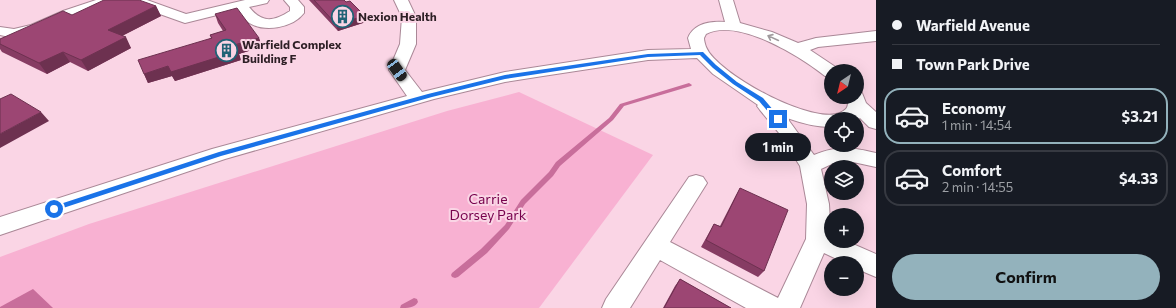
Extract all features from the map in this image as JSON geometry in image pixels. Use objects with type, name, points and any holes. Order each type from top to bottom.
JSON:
[{"type":"street","points":[[0,44],[7,33],[36,28],[68,14],[109,0]]},
{"type":"street","points":[[134,0],[184,19],[262,0]]},
{"type":"street","points":[[241,6],[255,21],[276,23],[288,19],[297,13],[297,7],[291,0]]},
{"type":"street","points":[[401,0],[410,17],[408,44],[397,70],[418,99]]},
{"type":"street","points":[[726,0],[734,26]]},
{"type":"street","points":[[824,66],[796,49],[765,34],[734,26],[709,27],[698,32],[696,37],[696,45],[702,53],[714,66],[735,83],[761,100],[788,113],[824,125]]},
{"type":"street","points":[[796,49],[816,43],[876,36]]},
{"type":"street","points":[[0,226],[219,154],[418,99],[505,77],[648,55],[702,53]]},
{"type":"street","points":[[761,100],[786,129],[810,165],[818,204],[818,239],[788,308]]},
{"type":"street","points":[[860,104],[876,123]]},
{"type":"street","points":[[809,119],[824,120]]},
{"type":"street","points":[[864,144],[876,152]]},
{"type":"street","points":[[810,165],[834,155],[853,155],[876,160]]},
{"type":"street","points":[[615,308],[696,183]]},
{"type":"street","points":[[818,239],[876,266]]},
{"type":"street","points":[[656,246],[771,308]]},
{"type":"green space","name":"Carrie Dorsey Park","points":[[519,92],[653,155],[539,308],[0,308],[0,257],[89,224],[447,111]]},
{"type":"shaded area","points":[[33,289],[53,308],[0,308],[0,307]]},
{"type":"building","points":[[104,0],[139,0],[156,6],[108,30],[126,37],[81,60],[63,52],[39,63],[0,44],[0,39],[63,11],[72,15]]},
{"type":"building","points":[[314,0],[350,1],[365,16],[336,24]]},
{"type":"building","points":[[237,8],[259,38],[234,45],[238,51],[171,72],[168,66],[144,74],[138,60],[212,38],[210,35],[226,30],[215,14]]},
{"type":"building","points":[[11,94],[41,112],[0,134],[0,99]]},
{"type":"building","points":[[740,188],[788,210],[764,271],[706,240],[714,224],[721,227]]},
{"type":"building","points":[[680,279],[731,308],[664,308]]},
{"type":"waterway","points":[[455,275],[484,251],[507,227],[523,202],[551,174],[558,164],[611,119],[622,105],[689,85]]},
{"type":"waterway","points":[[404,308],[414,302]]},
{"type":"place","name":"Nexion Health","points":[[342,16]]},
{"type":"place","name":"Warfield Complex Building F","points":[[226,51]]},
{"type":"route","points":[[54,209],[219,154],[430,95],[505,77],[648,55],[702,53],[714,66],[735,83],[761,100],[778,119]]}]
